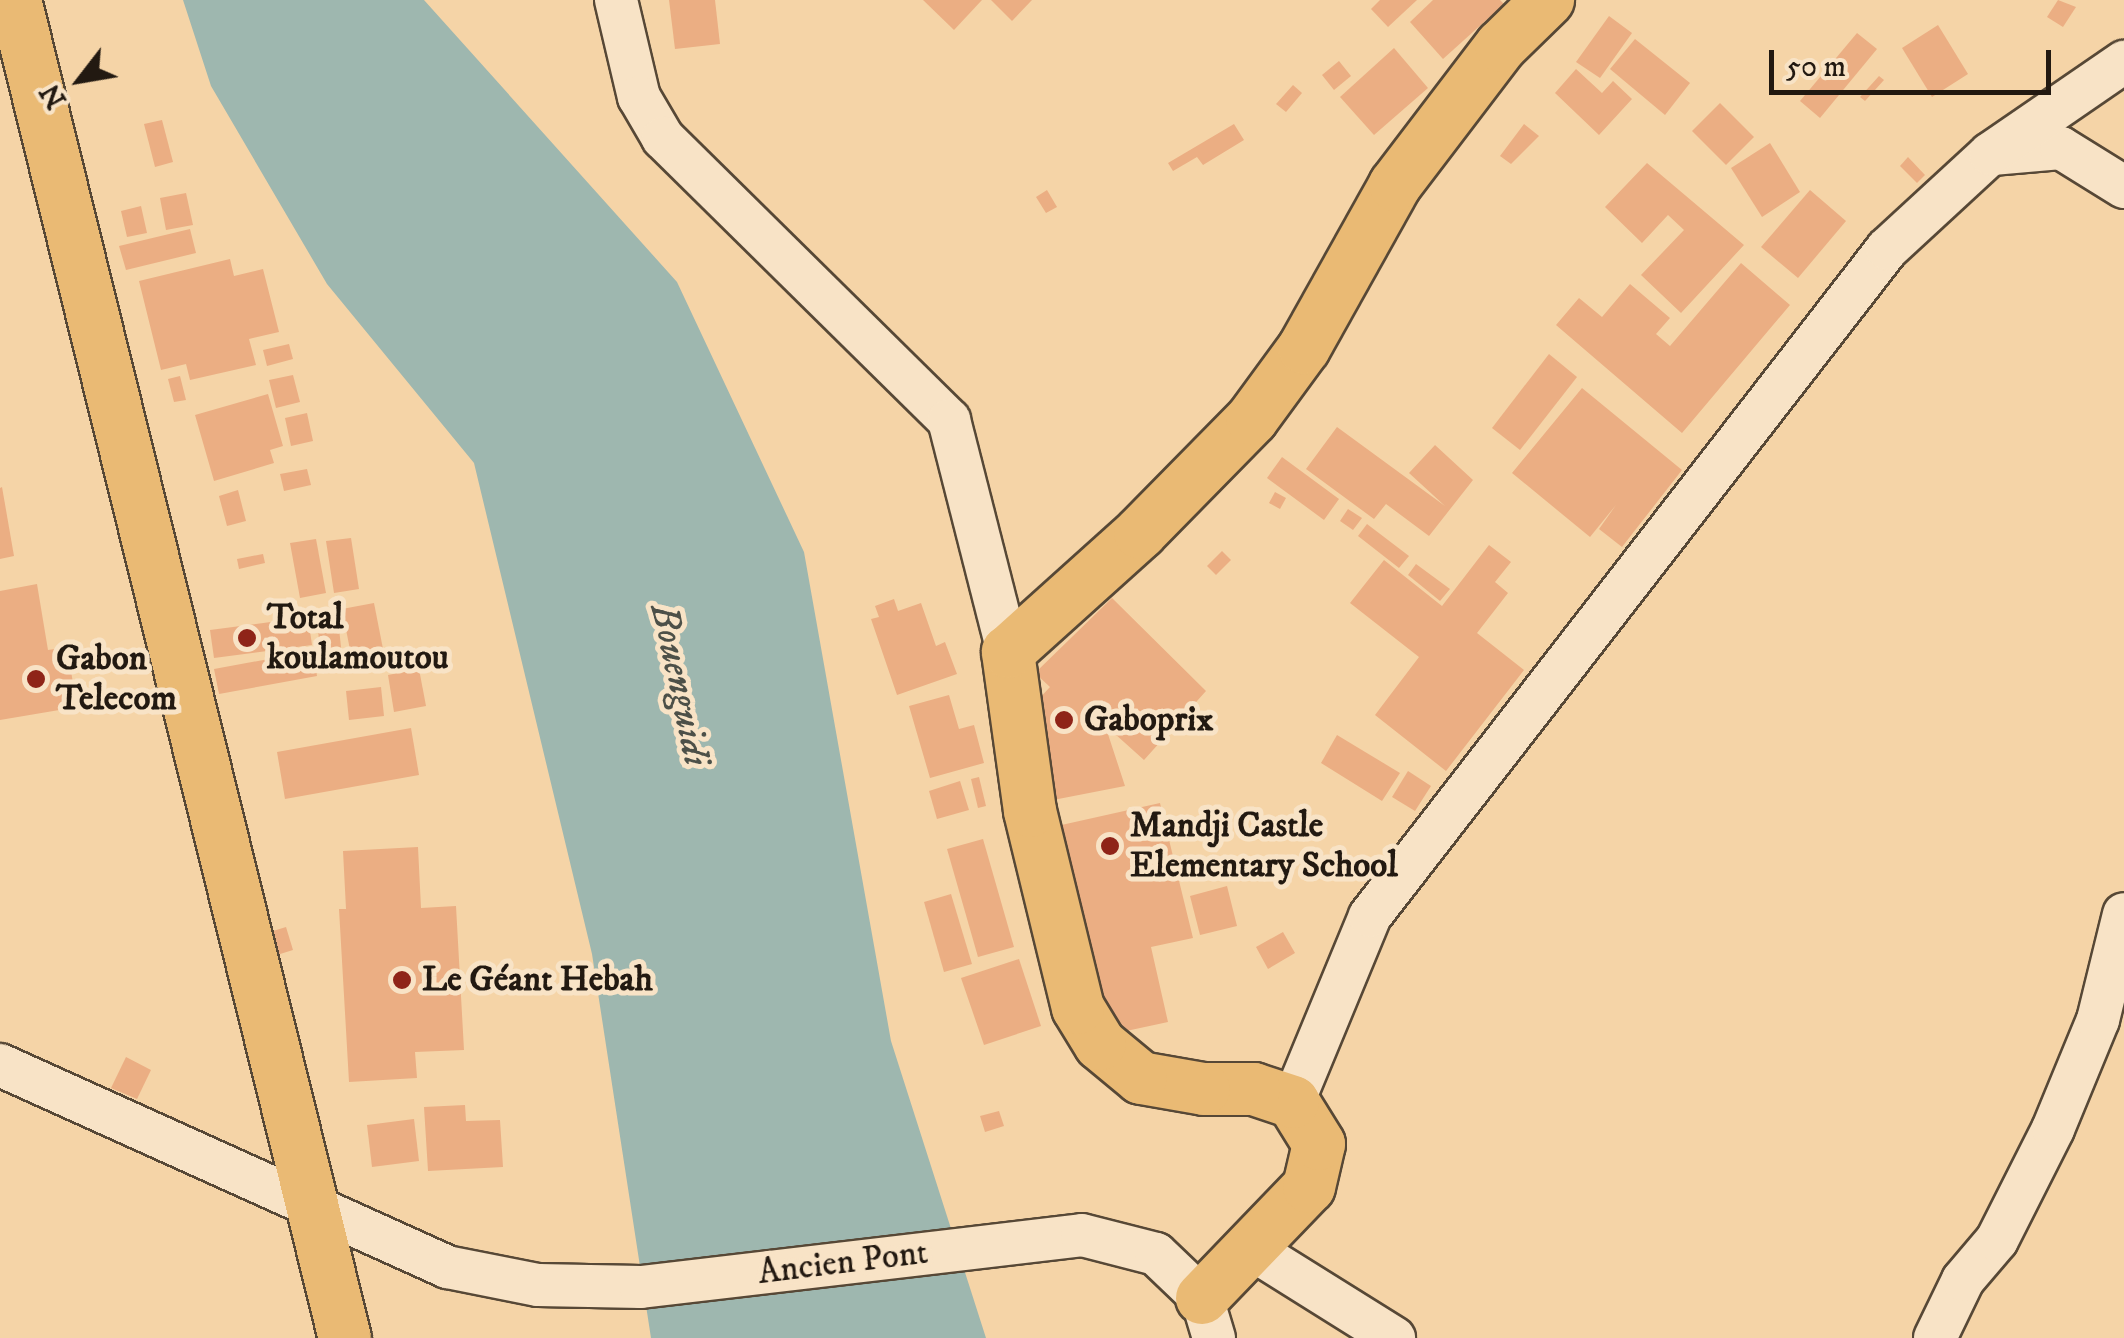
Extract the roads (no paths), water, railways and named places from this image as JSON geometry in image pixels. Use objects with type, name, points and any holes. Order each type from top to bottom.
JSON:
[{"type":"main road","points":[[14,0],[144,503],[308,1200],[345,1338]]},
{"type":"main road","points":[[1208,1318],[1250,1248],[1309,1186],[1320,1144],[1293,1102],[1254,1089],[1204,1089],[1142,1078],[1100,1044],[1078,1008],[1030,810],[1008,652],[1252,419],[1304,348],[1395,185],[1502,46],[1548,0]]},
{"type":"street","points":[[616,0],[639,97],[663,138],[950,420],[1008,652]]},
{"type":"street","points":[[1293,1102],[1370,916],[1887,249],[1990,154],[2124,62]]},
{"type":"street","points":[[1990,154],[2061,148],[2082,155],[2124,187]]},
{"type":"street","points":[[1935,1338],[1963,1280],[1998,1240],[2053,1128],[2098,1020],[2124,914]]},
{"type":"street","name":"Ancien Pont","points":[[0,1065],[308,1200],[447,1267],[538,1285],[641,1287],[1082,1235],[1156,1254],[1208,1318]]},
{"type":"street","points":[[1250,1248],[1394,1338]]},
{"type":"water","name":"Bouenguidi","points":[[183,0],[424,0],[677,282],[804,552],[891,1041],[986,1338],[651,1338],[592,954],[474,463],[327,284],[211,86]]},
{"type":"place","name":"Total koulamoutou","points":[[247,638]]},
{"type":"place","name":"Gabon Telecom","points":[[36,679]]},
{"type":"place","name":"Gaboprix","points":[[1064,720]]},
{"type":"place","name":"Mandji Castle Elementary School","points":[[1110,846]]},
{"type":"place","name":"Le Géant Hebah","points":[[402,980]]}]
